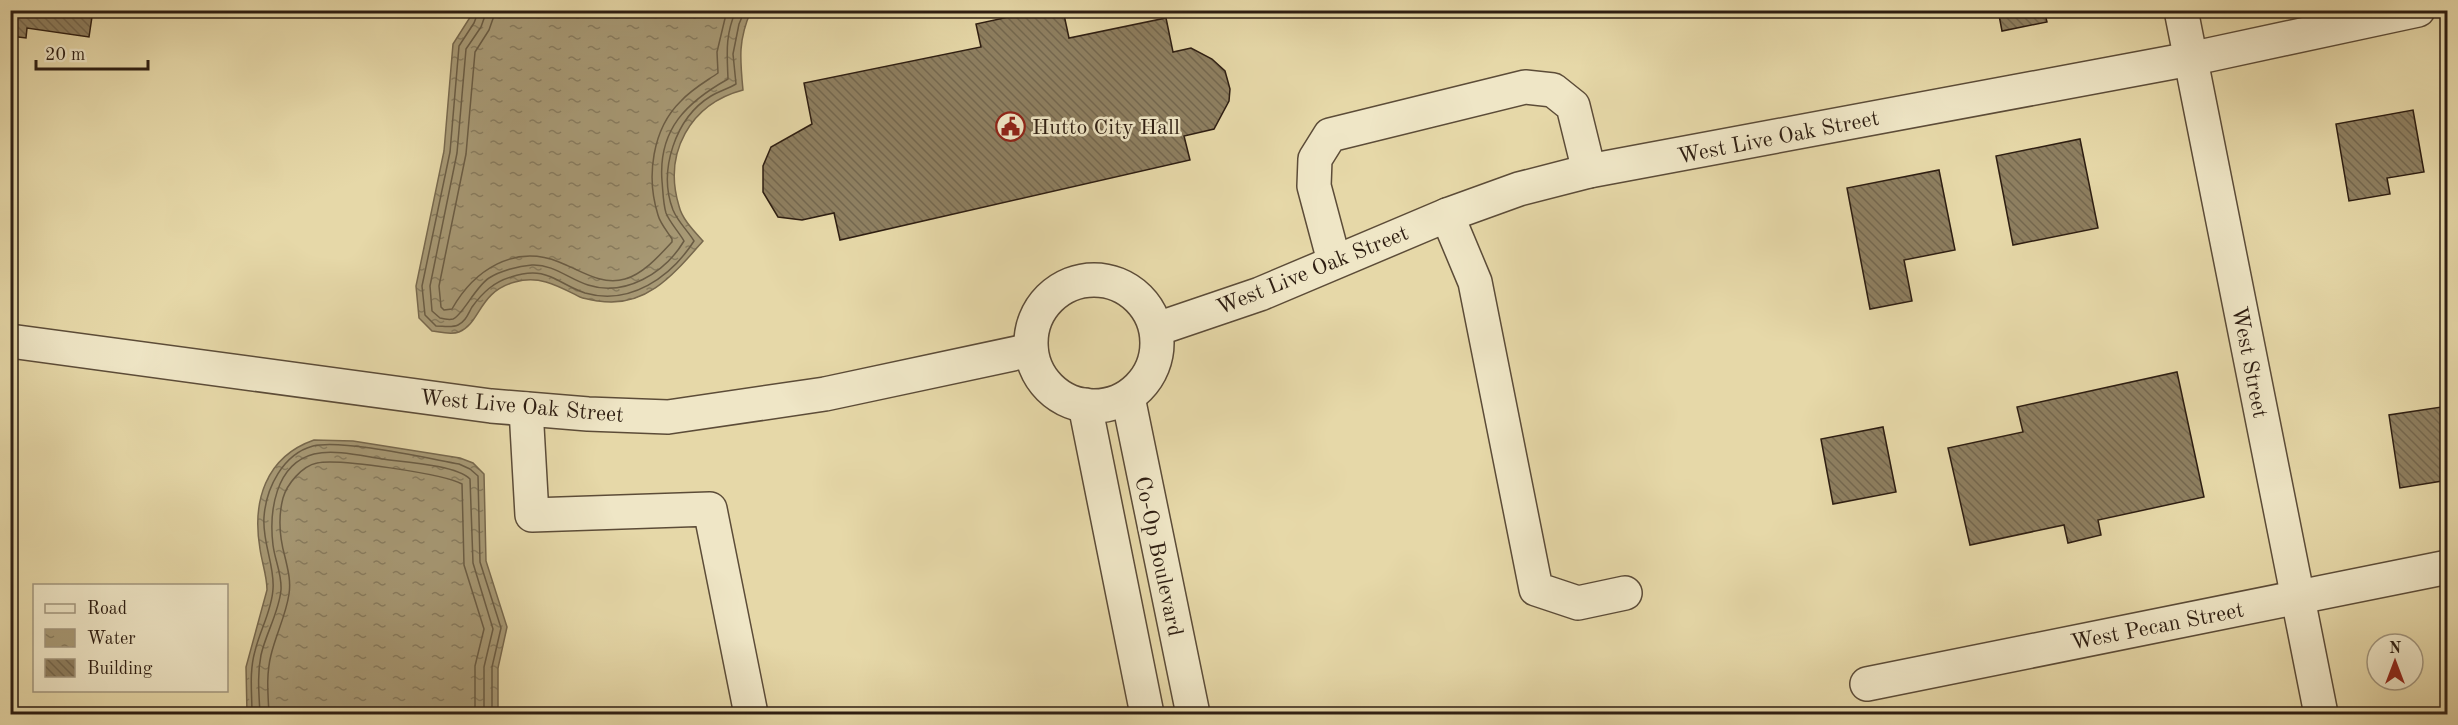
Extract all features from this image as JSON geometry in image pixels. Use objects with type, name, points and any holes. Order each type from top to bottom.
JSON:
[{"type":"street","name":"West Street","points":[[2181,10],[2321,714]]},
{"type":"street","name":"West Live Oak Street","points":[[1157,329],[1260,294],[1447,215],[1519,189],[1588,171],[2190,59],[2418,10]]},
{"type":"street","points":[[1334,261],[1314,186],[1315,159],[1330,135],[1525,87],[1553,90],[1573,106],[1588,171]]},
{"type":"street","points":[[1447,215],[1475,282],[1536,589],[1578,603],[1625,592]]},
{"type":"street","points":[[1095,279],[1116,283],[1135,294],[1149,309],[1157,329],[1158,349],[1153,368],[1143,384],[1128,397],[1114,404],[1085,405],[1065,399],[1048,387],[1036,370],[1031,350],[1032,328],[1041,309],[1055,293],[1074,283],[1095,279]]},
{"type":"street","name":"West Live Oak Street","points":[[10,341],[526,409],[668,417],[825,394],[1031,350]]},
{"type":"street","name":"Co-Op Boulevard","points":[[1128,397],[1193,714]]},
{"type":"street","name":"Co-Op Boulevard","points":[[1085,405],[1147,714]]},
{"type":"street","points":[[526,409],[532,515],[710,509],[751,714]]},
{"type":"street","name":"West Pecan Street","points":[[1866,684],[2448,567]]},
{"type":"water","points":[[474,11],[751,11],[744,31],[741,50],[743,90],[724,97],[695,119],[685,133],[678,150],[675,186],[679,206],[692,229],[703,241],[670,277],[658,286],[631,300],[615,302],[586,299],[549,283],[524,280],[503,287],[494,293],[472,322],[459,332],[432,331],[419,318],[416,286],[444,151],[453,44]]},
{"type":"water","points":[[314,440],[353,441],[460,458],[473,463],[484,474],[486,561],[507,627],[498,668],[498,714],[247,714],[246,667],[267,590],[258,532],[261,498],[273,470],[297,448]]},
{"type":"building","points":[[10,10],[93,10],[89,37],[27,28],[26,38],[10,36]]},
{"type":"building","name":"Hutto City Hall","points":[[1042,10],[1063,10],[1069,38],[1166,18],[1173,52],[1191,48],[1212,59],[1225,71],[1230,89],[1229,101],[1214,129],[1184,136],[1190,160],[840,240],[834,213],[802,220],[778,217],[763,192],[763,166],[771,147],[812,124],[804,83],[981,47],[976,24]]},
{"type":"building","points":[[1998,10],[2044,10],[2047,22],[2002,31]]},
{"type":"building","points":[[2413,110],[2424,172],[2387,178],[2390,194],[2349,201],[2336,124]]},
{"type":"building","points":[[2080,139],[2098,228],[2013,245],[1996,156]]},
{"type":"building","points":[[1939,170],[1955,250],[1904,260],[1912,301],[1870,309],[1847,188]]},
{"type":"building","points":[[2177,372],[2204,497],[2098,520],[2101,535],[2068,543],[2064,525],[1970,545],[1948,448],[2023,432],[2017,407]]},
{"type":"building","points":[[2448,406],[2448,480],[2400,488],[2389,415]]},
{"type":"building","points":[[1883,427],[1896,492],[1833,504],[1821,439]]},
{"type":"place","name":"Hutto City Hall","points":[[1011,126]]}]
